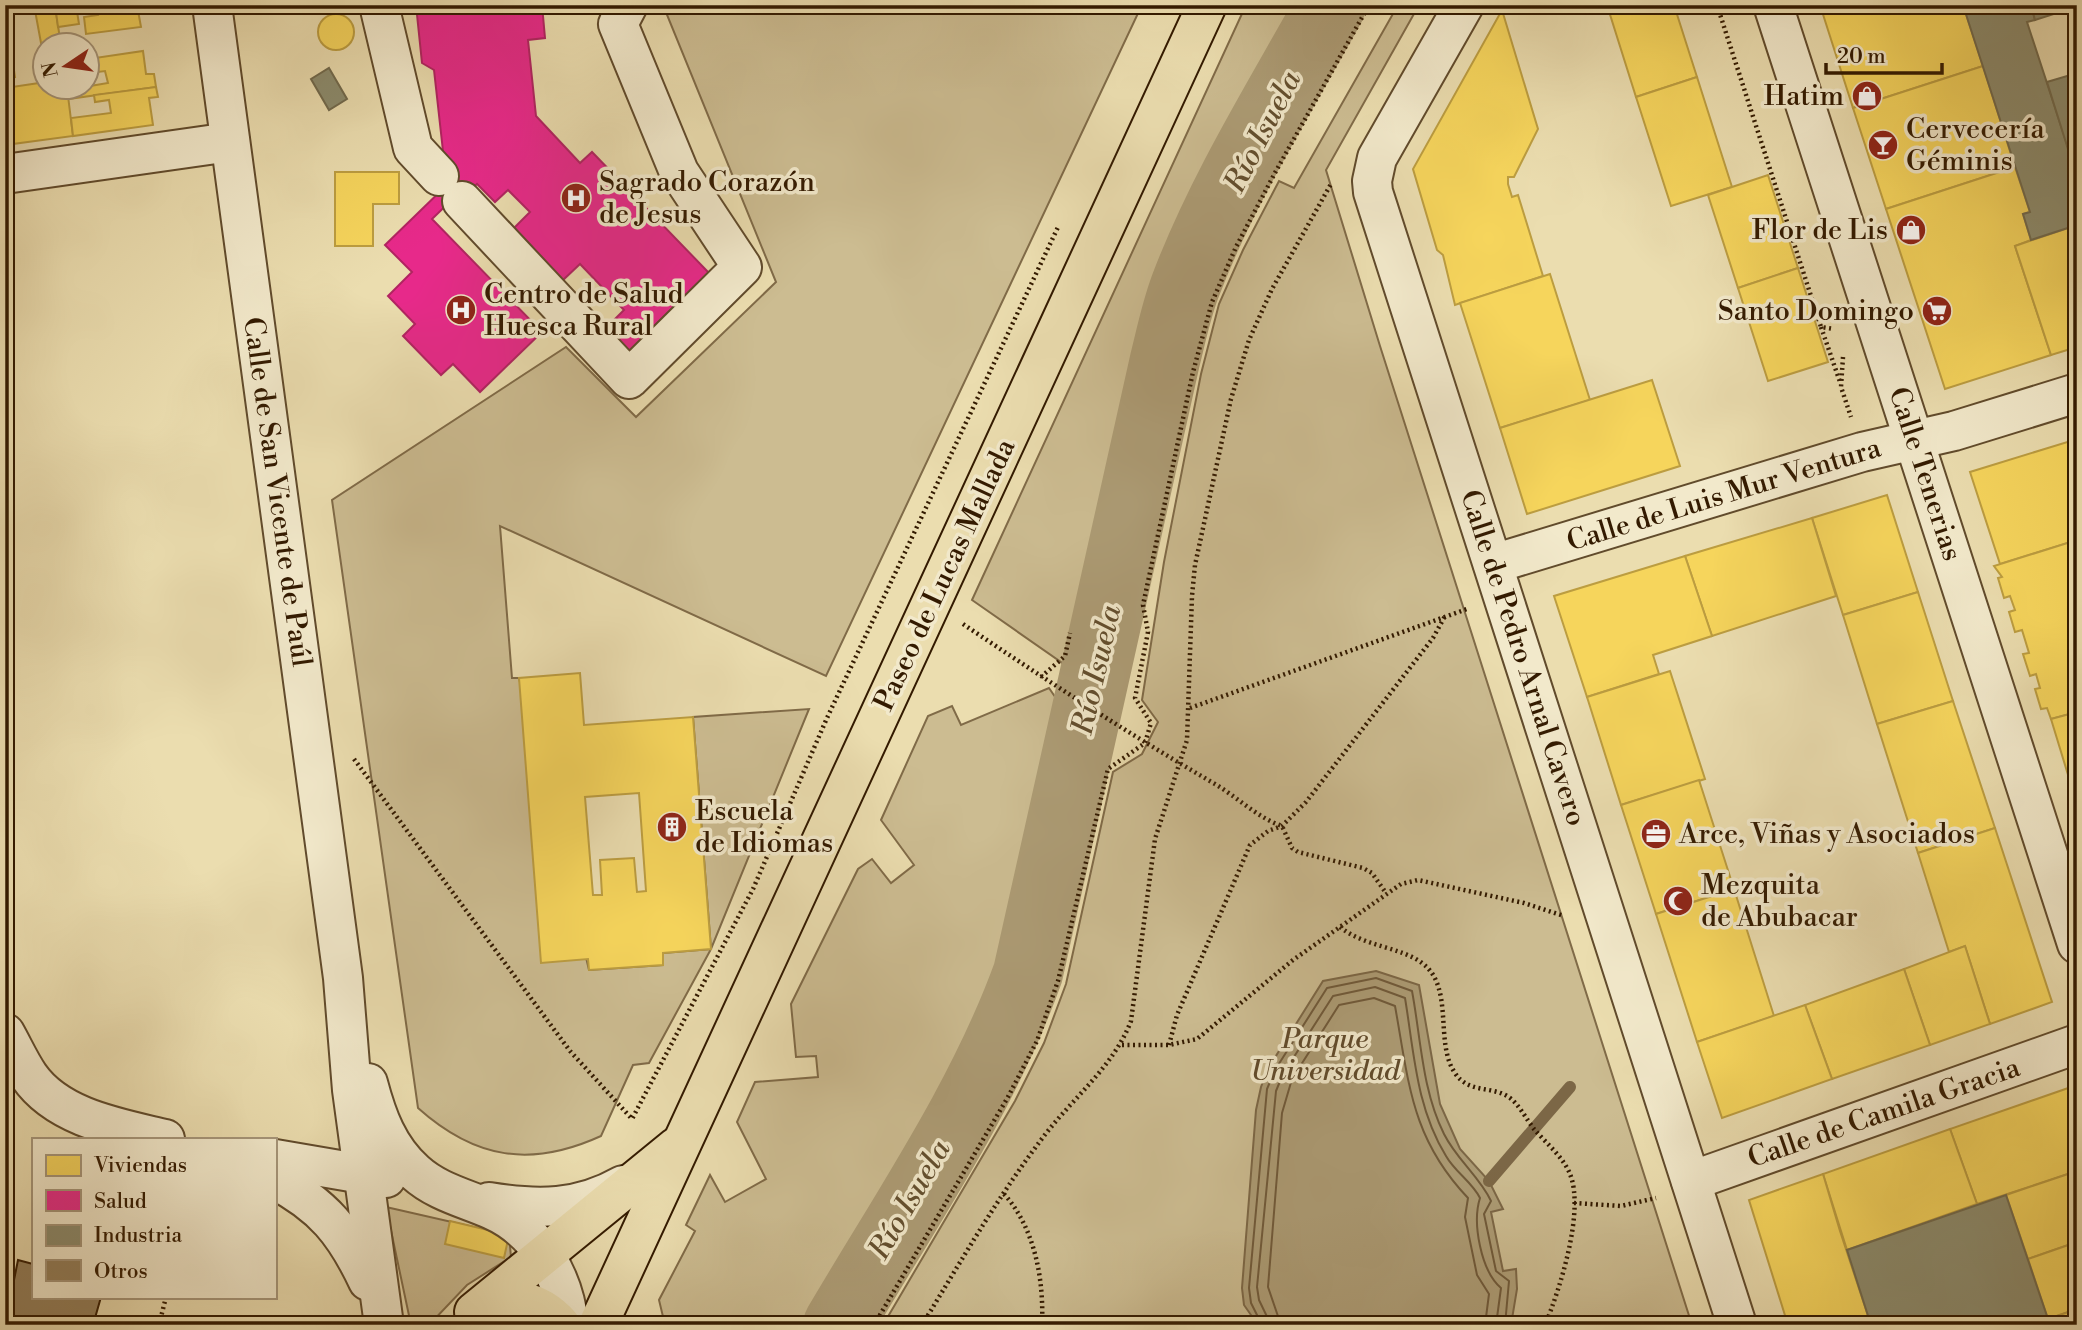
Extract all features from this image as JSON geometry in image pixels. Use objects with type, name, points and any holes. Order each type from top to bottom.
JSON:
[{"type":"main road","name":"Paseo de Lucas Mallada","points":[[598,1325],[1208,5]]},
{"type":"main road","name":"Paseo de Lucas Mallada","points":[[466,1318],[680,1143]]},
{"type":"main road","points":[[466,1318],[494,1302],[518,1300],[541,1307],[561,1325]]},
{"type":"street","name":"Calle de San Vicente de Paúl","points":[[212,5],[343,978],[362,1172],[383,1325]]},
{"type":"street","points":[[379,5],[413,148],[629,379],[742,267],[679,172],[646,99],[618,24],[628,5]]},
{"type":"street","name":"Calle de Pedro Arnal Cavero","points":[[1464,5],[1377,158],[1372,181],[1493,564],[1679,1188],[1737,1325]]},
{"type":"street","name":"Calle Tenerias","points":[[1773,5],[2077,944]]},
{"type":"street","points":[[5,174],[230,142]]},
{"type":"street","name":"Calle de Luis Mur Ventura","points":[[1493,564],[1862,452],[1914,440],[2077,393]]},
{"type":"street","name":"Calle de San Vicente de Paúl","points":[[343,978],[380,1124],[397,1153],[416,1174],[449,1195],[507,1219],[536,1240],[561,1291],[569,1325]]},
{"type":"street","points":[[5,1033],[31,1079],[67,1109],[112,1126],[161,1138]]},
{"type":"street","name":"Calle de Camila Gracia","points":[[1679,1188],[2077,1044]]},
{"type":"street","points":[[276,1159],[362,1172],[449,1195],[537,1208],[570,1206],[602,1197],[631,1181]]},
{"type":"street","points":[[276,1181],[298,1192],[326,1214],[347,1239],[368,1280],[383,1325]]},
{"type":"path","points":[[874,1325],[1008,1097],[1037,1041],[1058,982],[1108,769],[1143,741],[1150,718],[1135,698],[1148,632],[1143,605],[1193,372],[1212,302],[1236,247],[1276,171],[1369,5]]},
{"type":"path","points":[[1717,5],[1853,423]]},
{"type":"path","points":[[922,1325],[1004,1194],[1071,1101],[1110,1062],[1122,1045],[1136,997],[1155,839],[1181,765],[1190,708],[1195,565],[1231,399],[1249,340],[1272,289],[1333,182]]},
{"type":"path","points":[[353,757],[569,1051],[632,1119],[753,889],[831,709],[1063,217]]},
{"type":"path","points":[[1821,327],[1834,327],[1837,338]]},
{"type":"path","points":[[1841,348],[1844,359],[1841,387]]},
{"type":"path","points":[[1190,708],[1478,605]]},
{"type":"path","points":[[1169,1045],[1187,990],[1250,845],[1268,831],[1282,827],[1342,758],[1433,638],[1445,616]]},
{"type":"path","points":[[957,619],[1055,686],[1282,827],[1292,848],[1298,852],[1363,868],[1372,873],[1386,893]]},
{"type":"path","points":[[1041,677],[1065,656],[1070,633]]},
{"type":"path","points":[[1122,1045],[1169,1045],[1197,1039],[1293,960],[1386,893],[1418,880],[1524,904],[1567,917]]},
{"type":"path","points":[[1340,927],[1352,937],[1422,963],[1436,980],[1449,1060],[1454,1073],[1474,1087],[1508,1096],[1570,1172],[1574,1203],[1562,1278],[1545,1325]]},
{"type":"path","points":[[1574,1203],[1621,1206],[1679,1188]]},
{"type":"path","points":[[1004,1194],[1028,1230],[1040,1280],[1042,1325]]},
{"type":"path","points":[[159,1325],[166,1298]]},
{"type":"green space","points":[[663,5],[1151,5],[1148,12],[1140,9],[826,676],[500,526],[512,678],[519,678],[589,970],[663,965],[663,953],[711,949],[649,1063],[633,1065],[601,1136],[551,1152],[527,1155],[505,1153],[482,1148],[461,1138],[418,1108],[332,500],[566,347],[636,417],[776,282]]},
{"type":"green space","points":[[1246,5],[1301,5],[1248,98],[1186,221],[1160,280],[1140,354],[1071,669],[972,600]]},
{"type":"green space","name":"Parque Universidad","points":[[1398,5],[1419,5],[1326,170],[1692,1325],[883,1325],[1015,1101],[1044,1043],[1066,984],[1113,772],[1142,754],[1158,722],[1142,700],[1164,562],[1201,374],[1219,304],[1243,250],[1279,181],[1294,188]]},
{"type":"green space","points":[[1049,688],[1062,707],[1003,965],[984,1018],[958,1070],[808,1325],[665,1325],[659,1300],[695,1231],[686,1225],[710,1175],[725,1202],[766,1179],[737,1122],[755,1082],[818,1077],[816,1056],[796,1057],[791,1004],[858,869],[872,859],[891,883],[914,865],[881,820],[928,716],[952,706],[961,725]]},
{"type":"green space","points":[[809,709],[711,949],[693,717]]},
{"type":"green space","points":[[386,1207],[509,1235],[511,1257],[467,1285],[429,1325],[411,1325]]},
{"type":"water","points":[[1376,971],[1419,985],[1440,1104],[1460,1149],[1489,1181],[1503,1209],[1491,1212],[1503,1271],[1516,1269],[1517,1289],[1511,1325],[1258,1325],[1244,1305],[1242,1288],[1256,1110],[1261,1087],[1269,1067],[1323,981]]},
{"type":"building: Viviendas","points":[[34,5],[55,5],[59,32],[39,32]]},
{"type":"building: Viviendas","points":[[55,5],[76,5],[79,24],[58,27]]},
{"type":"building: Viviendas","points":[[96,5],[137,5],[141,27],[86,32],[84,17],[98,15]]},
{"type":"building: Viviendas","points":[[1607,5],[1674,5],[1697,77],[1636,97]]},
{"type":"building: Viviendas","points":[[1820,5],[1963,5],[1983,66],[1853,108]]},
{"type":"building: Viviendas","points":[[5,10],[15,77],[5,78]]},
{"type":"building: Viviendas","points":[[1502,10],[1538,129],[1514,177],[1508,177],[1508,184],[1512,197],[1518,195],[1543,276],[1455,305],[1443,255],[1437,250],[1413,169]]},
{"type":"building: Viviendas","points":[[336,14],[349,19],[354,32],[349,45],[336,50],[323,45],[318,32],[323,19]]},
{"type":"building: Viviendas","points":[[143,51],[146,74],[154,74],[156,87],[102,94],[102,84],[108,83],[105,71],[102,71],[102,57]]},
{"type":"building: Viviendas","points":[[1983,66],[2015,167],[1886,209],[1853,108]]},
{"type":"building: Viviendas","points":[[1697,77],[1732,187],[1671,206],[1636,97]]},
{"type":"building: Viviendas","points":[[32,84],[32,102],[69,102],[73,136],[5,145],[5,88]]},
{"type":"building: Viviendas","points":[[156,87],[158,97],[149,98],[153,125],[73,136],[71,118],[111,113],[109,100],[102,101],[102,94]]},
{"type":"building: Viviendas","points":[[2015,167],[2030,212],[2023,214],[2031,240],[2015,246],[2051,355],[1945,389],[1886,209]]},
{"type":"building: Viviendas","points":[[335,172],[399,172],[399,204],[373,204],[373,246],[335,246]]},
{"type":"building: Viviendas","points":[[1768,175],[1798,268],[1738,288],[1708,195]]},
{"type":"building: Viviendas","points":[[2077,225],[2077,347],[2051,355],[2015,246]]},
{"type":"building: Viviendas","points":[[1798,268],[1828,362],[1768,381],[1738,288]]},
{"type":"building: Viviendas","points":[[1550,274],[1590,400],[1500,428],[1460,303]]},
{"type":"building: Viviendas","points":[[1652,380],[1680,466],[1527,514],[1500,428]]},
{"type":"building: Viviendas","points":[[2077,439],[2077,540],[2000,564],[1970,472]]},
{"type":"building: Viviendas","points":[[1887,495],[1918,592],[1843,615],[1812,518]]},
{"type":"building: Viviendas","points":[[1812,518],[1836,596],[1712,636],[1685,556]]},
{"type":"building: Viviendas","points":[[2077,540],[2077,712],[2051,719],[2047,708],[2041,709],[2035,689],[2040,688],[2036,674],[2030,676],[2023,654],[2029,653],[2022,630],[2015,632],[2009,612],[2015,610],[2010,596],[2004,598],[1998,578],[2002,577],[1994,566]]},
{"type":"building: Viviendas","points":[[1685,556],[1712,636],[1653,655],[1659,674],[1587,697],[1554,596]]},
{"type":"building: Viviendas","points":[[1918,592],[1953,701],[1877,724],[1843,615]]},
{"type":"building: Viviendas","points":[[1670,671],[1705,779],[1621,805],[1587,697]]},
{"type":"building: Viviendas","name":"Escuela de Idiomas","points":[[580,673],[584,725],[693,717],[711,949],[663,953],[663,965],[589,970],[588,959],[541,963],[519,678]],"holes":[[[639,793],[646,891],[637,892],[634,858],[600,860],[602,895],[593,895],[585,797]]]},
{"type":"building: Viviendas","points":[[1953,701],[1995,828],[1918,853],[1877,724]]},
{"type":"building: Viviendas","points":[[2077,712],[2077,801],[2076,801],[2051,719]]},
{"type":"building: Viviendas","points":[[1699,780],[1734,889],[1656,914],[1621,805]]},
{"type":"building: Viviendas","points":[[1995,828],[2052,1002],[1990,1024],[1965,946],[1949,952],[1918,853]]},
{"type":"building: Viviendas","points":[[1734,889],[1774,1016],[1697,1042],[1656,914]]},
{"type":"building: Viviendas","points":[[1965,946],[1990,1024],[1930,1045],[1904,969]]},
{"type":"building: Viviendas","points":[[1904,969],[1930,1045],[1832,1079],[1805,1005]]},
{"type":"building: Viviendas","points":[[1805,1005],[1832,1079],[1722,1118],[1697,1042]]},
{"type":"building: Viviendas","points":[[2077,1085],[2077,1171],[1977,1204],[1950,1129]]},
{"type":"building: Viviendas","points":[[1950,1129],[1977,1204],[1847,1250],[1823,1174]]},
{"type":"building: Viviendas","points":[[2077,1171],[2077,1242],[2028,1259],[2006,1195]]},
{"type":"building: Viviendas","points":[[1823,1174],[1871,1325],[1788,1325],[1749,1200]]},
{"type":"building: Viviendas","points":[[450,1221],[509,1235],[504,1258],[445,1244]]},
{"type":"building: Viviendas","points":[[2077,1242],[2077,1309],[2048,1319],[2028,1259]]},
{"type":"building: Viviendas","points":[[2077,1309],[2077,1325],[2050,1325],[2048,1319]]},
{"type":"building: Salud","name":"Sagrado Corazón de Jesus","points":[[416,5],[542,5],[545,38],[528,40],[536,116],[580,163],[592,152],[709,273],[649,331],[656,339],[635,360],[605,329],[624,310],[580,264],[562,281],[512,230],[530,212],[508,190],[495,202],[477,184],[466,194],[462,190],[432,219],[542,332],[480,392],[453,364],[441,375],[403,336],[415,324],[388,296],[412,272],[385,245],[452,180],[444,160],[434,70],[422,63]]},
{"type":"building: Industria","points":[[1963,5],[2031,5],[2035,20],[2027,22],[2077,175],[2077,225],[2031,240],[2023,214],[2030,212]]},
{"type":"building: Industria","points":[[2031,5],[2075,5],[2076,7],[2035,20]]},
{"type":"building: Industria","points":[[329,68],[347,99],[329,110],[311,79]]},
{"type":"building: Industria","points":[[2077,73],[2077,164],[2073,165],[2047,82]]},
{"type":"building: Industria","points":[[2006,1195],[2050,1325],[1871,1325],[1847,1250]]},
{"type":"building: Otros","points":[[18,1260],[32,1264],[32,1298],[101,1298],[93,1325],[5,1325]]},
{"type":"waterway","name":"Río Isuela","points":[[838,1325],[966,1109],[1010,1019],[1028,973],[1179,305],[1200,251],[1234,179],[1331,5]]},
{"type":"waterway","points":[[1489,1181],[1570,1087]]},
{"type":"place","name":"Hatim","points":[[1867,96]]},
{"type":"place","name":"Cervecería Géminis","points":[[1883,145]]},
{"type":"place","name":"Sagrado Corazón de Jesus","points":[[576,198]]},
{"type":"place","name":"Flor de Lis","points":[[1911,230]]},
{"type":"place","name":"Centro de Salud Huesca Rural","points":[[461,310]]},
{"type":"place","name":"Santo Domingo","points":[[1937,311]]},
{"type":"place","name":"Escuela de Idiomas","points":[[672,827]]},
{"type":"place","name":"Arce, Viñas y Asociados","points":[[1656,834]]},
{"type":"place","name":"Mezquita de Abubacar","points":[[1678,901]]}]
